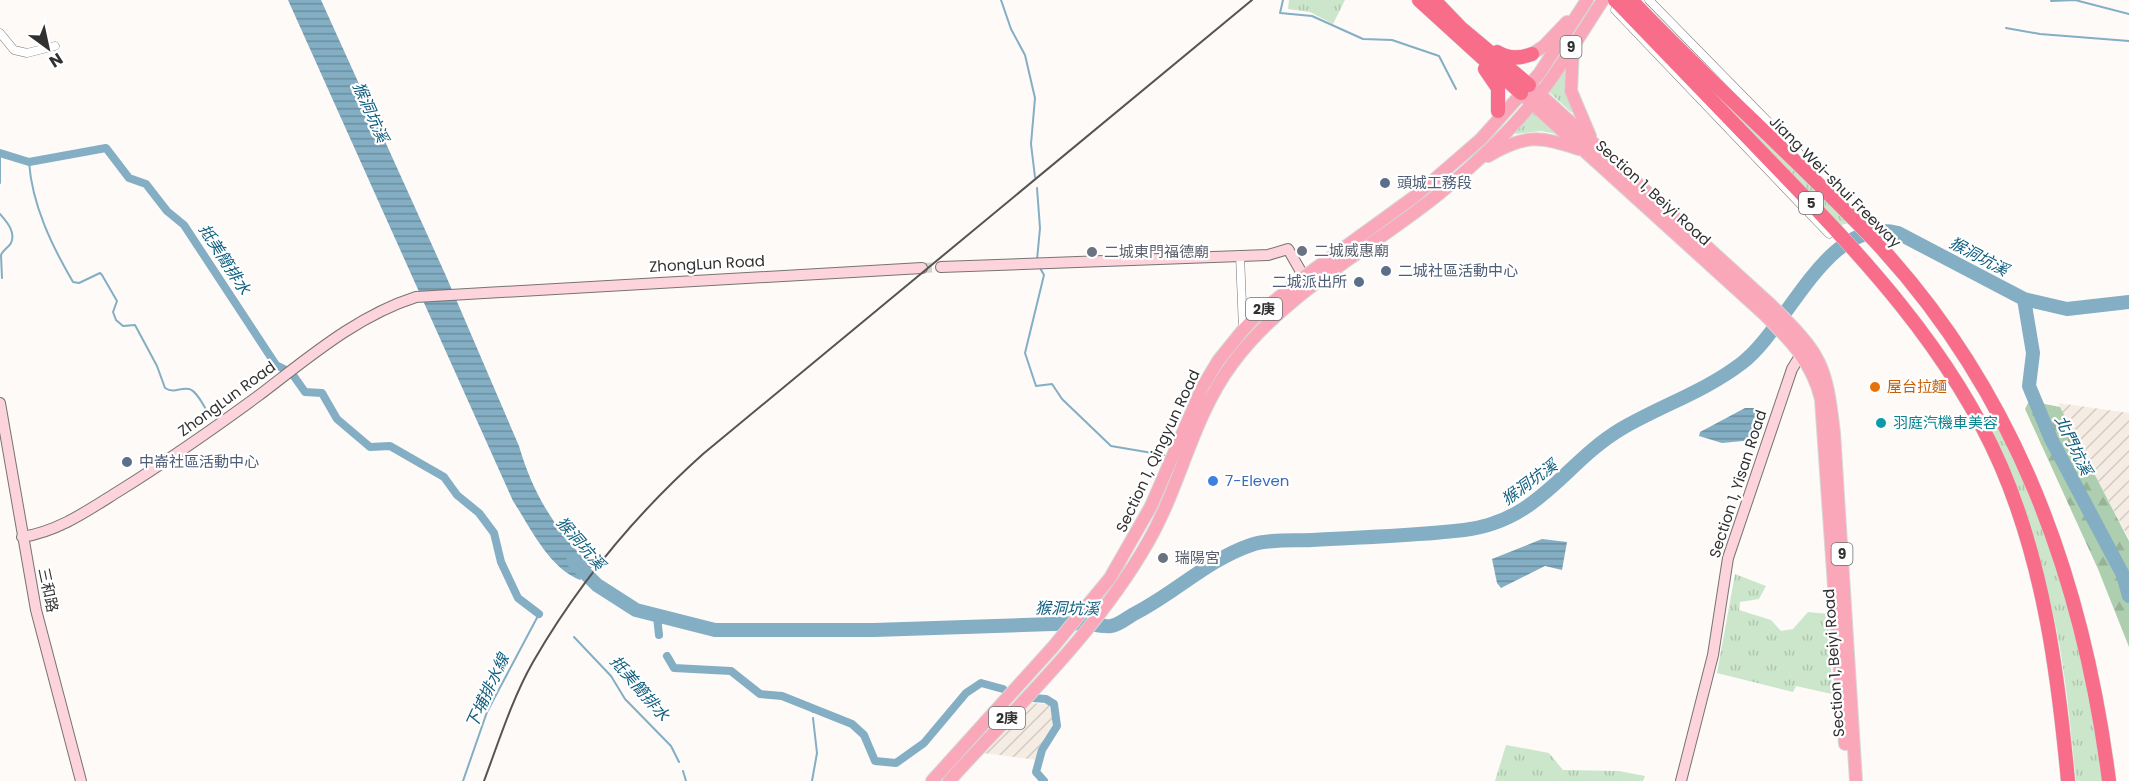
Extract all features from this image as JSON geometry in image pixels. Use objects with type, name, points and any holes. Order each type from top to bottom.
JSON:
[{"type":"highway","points":[[1419,0],[1530,94]]},
{"type":"highway","points":[[1434,0],[1494,79],[1500,96],[1497,117]]},
{"type":"highway","name":"Jiang Wei-shui Freeway","points":[[1615,0],[1857,250],[1918,325],[1961,392],[2001,467],[2026,537],[2047,612],[2068,781]]},
{"type":"highway","name":"Jiang Wei-shui Freeway","points":[[1631,0],[1698,69],[1874,240],[1932,310],[2003,421],[2019,452],[2049,523],[2074,599],[2102,724],[2109,781]]},
{"type":"highway","points":[[1458,32],[1505,57],[1516,58],[1532,54]]},
{"type":"main road","name":"Section 1, Qingyun Road","points":[[949,781],[1063,656],[1113,596],[1159,520],[1208,400],[1232,364],[1263,328],[1309,290],[1439,194],[1469,167],[1572,46],[1605,0]]},
{"type":"main road","name":"Section 1, Qingyun Road","points":[[932,781],[1094,598],[1126,553],[1151,506],[1203,386],[1218,361],[1243,330],[1257,315],[1305,276],[1423,189],[1497,117],[1530,94],[1584,4]]},
{"type":"main road","points":[[1532,54],[1584,4]]},
{"type":"main road","points":[[1469,167],[1505,146],[1527,139],[1549,139],[1589,146],[1573,98],[1572,46]]},
{"type":"main road","name":"Section 1, Beiyi Road","points":[[1530,94],[1768,310],[1801,343],[1828,381],[1834,433],[1856,781]]},
{"type":"main road","name":"Section 1, Beiyi Road","points":[[1801,343],[1821,399],[1848,781]]},
{"type":"street","points":[[1605,0],[1830,234]]},
{"type":"street","points":[[1649,0],[1844,198]]},
{"type":"street","points":[[0,33],[14,50],[27,52],[55,46]]},
{"type":"street","points":[[1344,248],[1352,258]]},
{"type":"street","points":[[941,267],[1268,255],[1288,249],[1305,276],[1309,290]]},
{"type":"street","points":[[1240,255],[1243,330]]},
{"type":"street","name":"ZhongLun Road","points":[[22,537],[42,534],[66,524],[196,440],[324,346],[376,315],[416,297],[922,268]]},
{"type":"street","name":"Section 1, Yisan Road","points":[[1681,781],[1711,665],[1728,558],[1801,343]]},
{"type":"street","name":"三和路","points":[[0,403],[36,610],[81,781]]},
{"type":"shaded area","points":[[2058,403],[2129,413],[2129,539],[2064,417]]},
{"type":"shaded area","points":[[1027,703],[1048,704],[1053,714],[1053,723],[1037,760],[983,753]]},
{"type":"green space","points":[[1289,0],[1345,0],[1333,24],[1310,12],[1288,9]]},
{"type":"green space","points":[[1567,71],[1572,113],[1549,92],[1560,73]]},
{"type":"green space","points":[[1740,99],[1860,220],[1830,228],[1734,128]]},
{"type":"green space","points":[[1534,110],[1557,134],[1541,131],[1516,134],[1514,131]]},
{"type":"green space","points":[[2029,401],[2060,407],[2129,541],[2129,647],[2098,569],[2025,409]]},
{"type":"green space","points":[[1998,423],[2027,483],[2061,577],[2079,641],[2093,713],[2102,781],[2076,781],[2065,681],[2052,607],[2032,542],[1986,424]]},
{"type":"green space","points":[[1735,574],[1766,586],[1759,599],[1740,602],[1739,610],[1771,620],[1781,631],[1793,629],[1808,612],[1829,614],[1832,694],[1796,686],[1793,692],[1717,673]]},
{"type":"green space","points":[[1506,745],[1549,753],[1563,770],[1619,771],[1645,776],[1643,781],[1495,781]]},
{"type":"water","points":[[288,0],[321,0],[446,276],[519,446],[531,481],[557,526],[592,567],[580,580],[569,574],[549,556],[513,501]]},
{"type":"water","points":[[1745,408],[1754,408],[1762,414],[1753,440],[1722,443],[1699,436],[1700,432]]},
{"type":"water","points":[[1542,539],[1567,542],[1562,570],[1545,566],[1501,588],[1497,583],[1492,559]]},
{"type":"waterway","points":[[1001,0],[1011,29],[1025,55],[1035,98],[1031,144],[1035,177]]},
{"type":"waterway","points":[[1283,0],[1280,13],[1312,16],[1363,39],[1392,40],[1439,56],[1456,89]]},
{"type":"waterway","points":[[2051,1],[2075,0],[2129,14]]},
{"type":"waterway","points":[[2006,28],[2040,34],[2129,41]]},
{"type":"waterway","name":"抵美簡排水","points":[[0,153],[29,162],[106,148],[129,178],[146,184],[167,211],[184,225],[276,365],[286,370]]},
{"type":"waterway","points":[[0,154],[0,183]]},
{"type":"waterway","points":[[29,162],[34,194],[44,225],[73,282],[79,283],[100,273],[117,301],[113,312],[116,320],[123,326],[135,325],[157,366],[165,388],[189,389],[199,397],[211,418]]},
{"type":"waterway","points":[[1037,188],[1040,228],[1037,260]]},
{"type":"waterway","points":[[0,214],[10,227],[12,235],[11,243],[1,255],[2,278]]},
{"type":"waterway","name":"猴洞坑溪","points":[[573,561],[597,585],[636,610],[715,630],[874,630],[1082,623],[1111,626],[1162,598],[1220,559],[1258,543],[1464,530],[1490,524],[1513,515],[1550,489],[1583,458],[1621,429],[1713,382],[1742,363],[1759,346],[1830,257],[1850,241],[1873,232],[1898,233],[2024,299],[2067,309],[2129,302]]},
{"type":"waterway","points":[[1040,268],[1044,275],[1025,353],[1036,386],[1052,384],[1062,399],[1111,446],[1164,455]]},
{"type":"waterway","name":"北門坑溪","points":[[2024,299],[2033,353],[2029,386],[2051,439],[2123,575],[2129,596]]},
{"type":"waterway","name":"抵美簡排水","points":[[293,375],[305,392],[322,393],[337,419],[370,447],[390,446],[444,477],[457,495],[479,513],[494,533],[501,562],[518,598],[539,614]]},
{"type":"waterway","name":"下埔排水線","points":[[463,781],[487,712],[539,614]]},
{"type":"waterway","points":[[657,617],[659,635]]},
{"type":"waterway","name":"抵美簡排水","points":[[574,637],[611,676],[625,699],[671,746],[679,762]]},
{"type":"waterway","points":[[667,656],[674,668],[731,671],[760,694],[782,696],[852,724],[864,735],[875,761],[896,763],[924,743],[966,693],[981,683],[1003,689]]},
{"type":"waterway","points":[[1033,698],[1046,699],[1054,704],[1057,726],[1042,750],[1036,772],[1044,781]]},
{"type":"waterway","points":[[812,707],[813,712]]},
{"type":"waterway","points":[[812,781],[817,753],[813,718]]},
{"type":"waterway","name":"抵美簡排水","points":[[683,771],[686,781]]},
{"type":"tunnel","points":[[922,268],[941,267]]},
{"type":"railway","points":[[484,781],[506,720],[533,662],[550,633],[610,551],[654,501],[703,454],[1252,0]]},
{"type":"place","name":"頭城工務段","points":[[1385,183]]},
{"type":"place","name":"二城威惠廟","points":[[1302,251]]},
{"type":"place","name":"二城東門福德廟","points":[[1092,252]]},
{"type":"place","name":"二城社區活動中心","points":[[1386,271]]},
{"type":"place","name":"二城派出所","points":[[1359,282]]},
{"type":"place","name":"屋台拉麵","points":[[1875,387]]},
{"type":"place","name":"羽庭汽機車美容","points":[[1881,423]]},
{"type":"place","name":"中崙社區活動中心","points":[[127,462]]},
{"type":"place","name":"7-Eleven","points":[[1213,481]]},
{"type":"place","name":"瑞陽宮","points":[[1163,558]]}]
